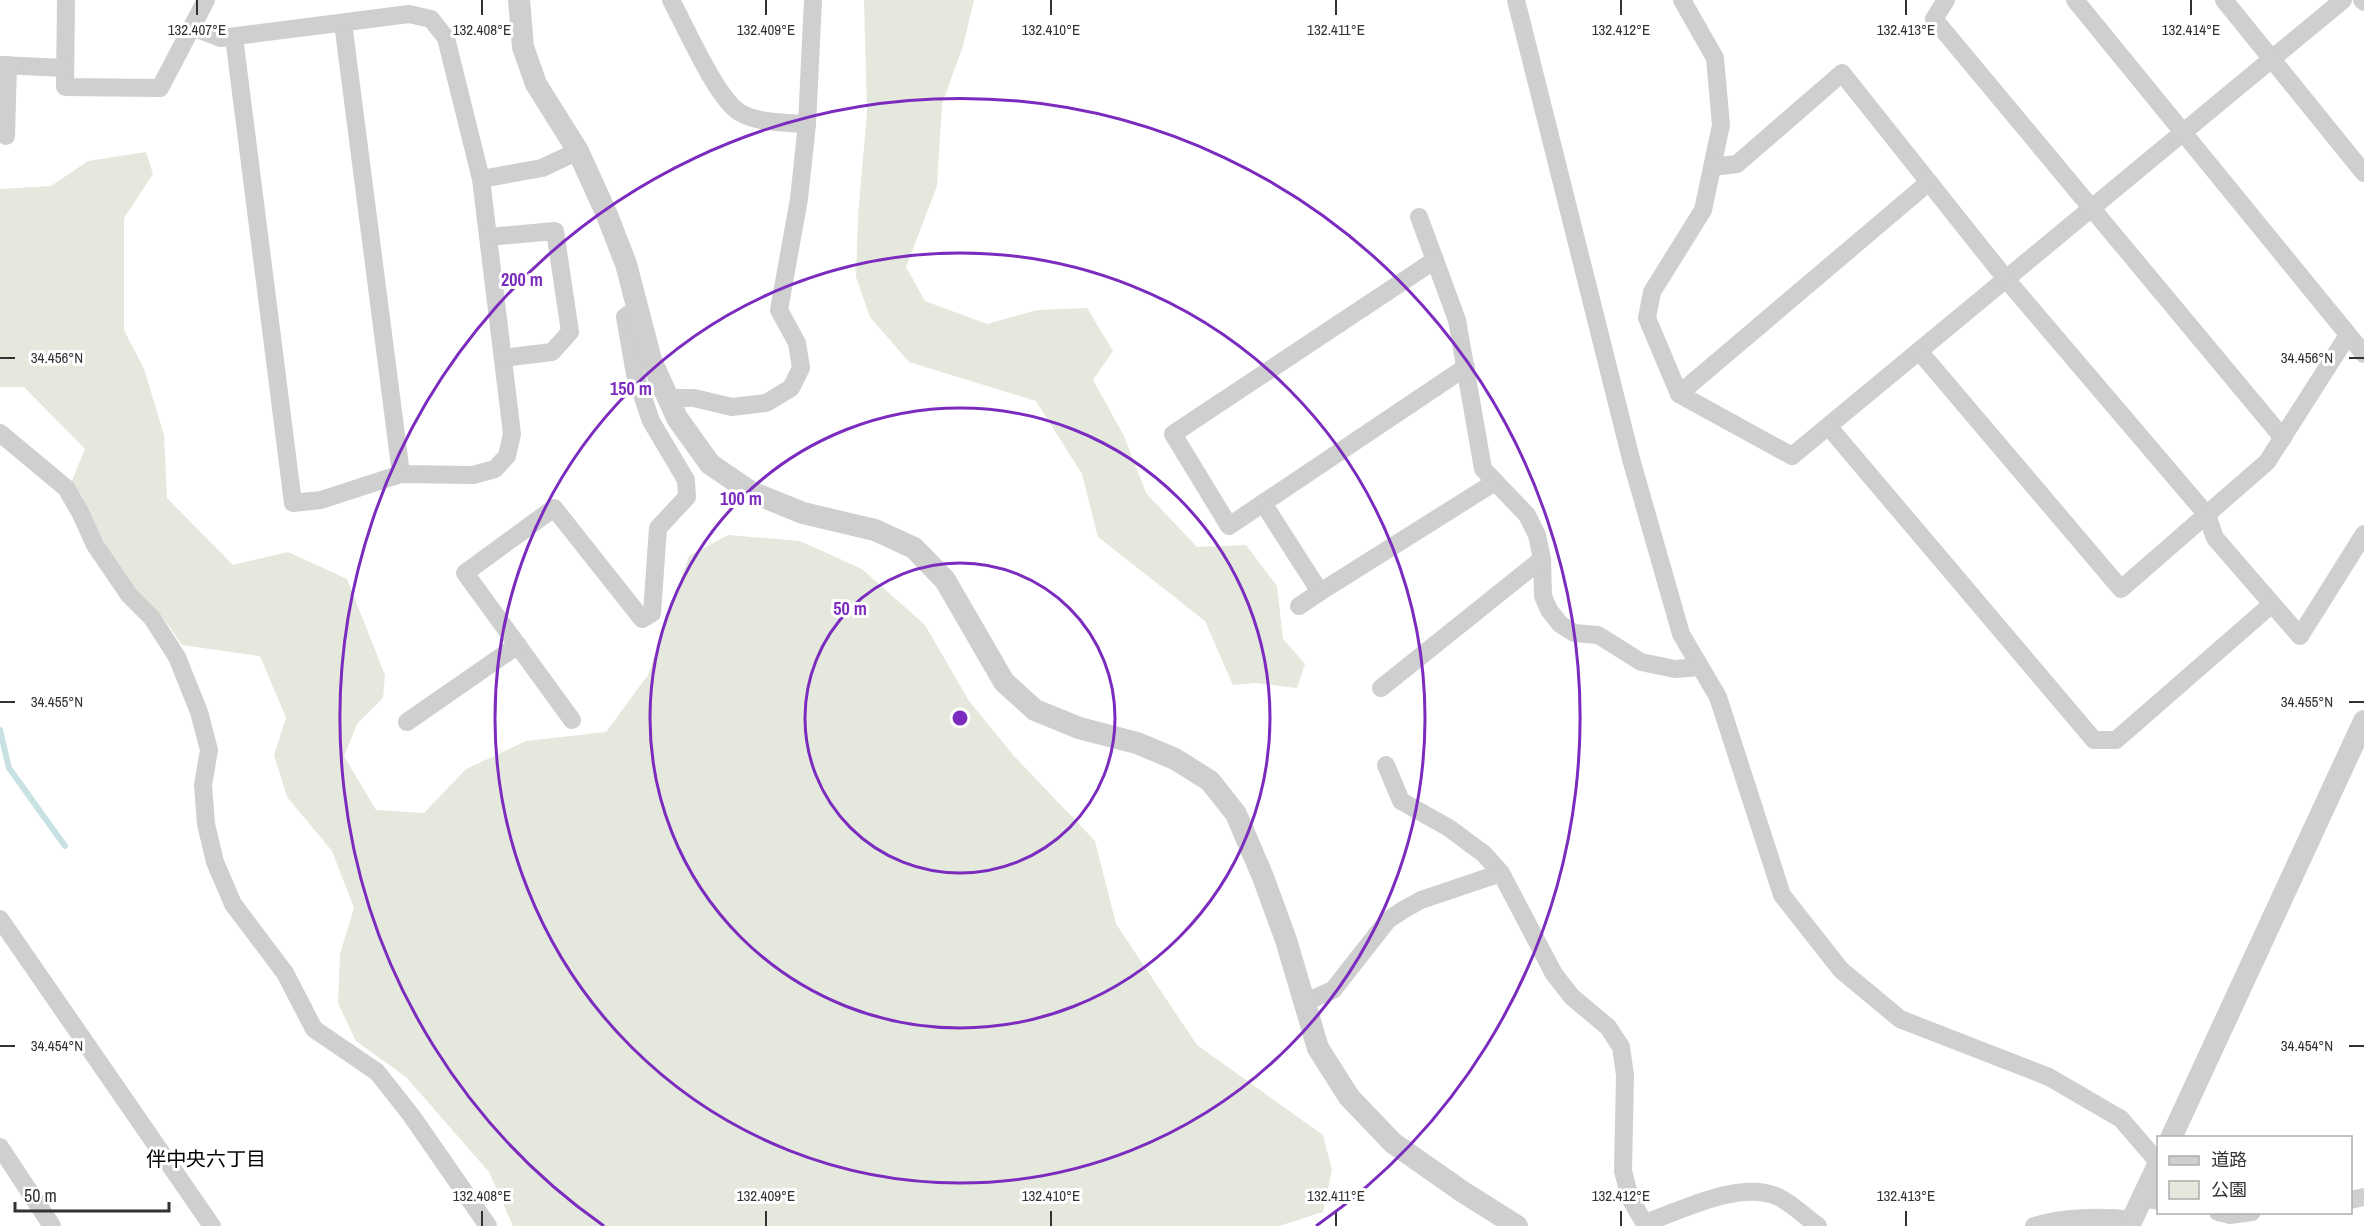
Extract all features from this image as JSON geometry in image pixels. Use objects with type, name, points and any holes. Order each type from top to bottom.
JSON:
[{"type":"street","points":[[66,0],[65,87],[160,88],[206,0]]},
{"type":"street","points":[[519,0],[523,47],[536,84],[578,151],[626,264],[651,360],[677,418],[710,464],[751,492],[803,513],[875,530],[914,548],[945,580],[1004,682],[1035,710],[1079,728],[1137,743],[1175,759],[1210,781],[1236,814],[1263,877],[1286,940],[1318,1048],[1349,1097],[1393,1143],[1517,1226]]},
{"type":"street","points":[[671,0],[722,95],[739,113],[768,122],[807,124]]},
{"type":"street","points":[[669,398],[694,398],[732,407],[766,403],[792,388],[801,368],[797,344],[779,310],[799,199],[807,124],[813,0]]},
{"type":"street","points":[[1516,0],[1631,459],[1681,634],[1718,697],[1782,895],[1841,970],[1899,1019],[2049,1077],[2121,1119],[2157,1162]]},
{"type":"street","points":[[1682,0],[1715,58],[1721,125],[1703,210],[1652,292],[1647,318],[1679,394],[1792,456],[2343,0]]},
{"type":"street","points":[[1946,0],[1934,20],[2283,438]]},
{"type":"street","points":[[2075,0],[2364,354]]},
{"type":"street","points":[[2224,0],[2364,173]]},
{"type":"street","points":[[192,27],[221,38],[409,14],[431,19],[446,38],[481,179],[512,434],[507,456],[495,469],[473,475],[401,474],[321,500],[293,503],[234,37]]},
{"type":"street","points":[[343,22],[401,474]]},
{"type":"street","points":[[6,136],[4,65],[65,68]]},
{"type":"street","points":[[1712,167],[1737,164],[1842,73],[2006,279],[2207,515],[2215,538],[2300,636],[2364,534]]},
{"type":"street","points":[[481,179],[542,168],[578,151]]},
{"type":"street","points":[[1679,394],[1929,182]]},
{"type":"street","points":[[1419,217],[1457,320],[1483,469],[1527,515],[1537,535],[1542,559],[1543,596],[1549,610],[1560,624],[1574,633],[1598,635],[1641,662],[1675,669],[1700,667]]},
{"type":"street","points":[[488,237],[555,231],[570,332],[552,352],[503,358]]},
{"type":"street","points":[[1435,260],[1173,434],[1228,526],[1466,367]]},
{"type":"street","points":[[572,720],[465,573],[554,508],[642,619],[652,613],[658,528],[687,497],[686,480],[651,421],[635,374],[625,317],[638,308]]},
{"type":"street","points":[[1919,351],[2121,589],[2267,462],[2348,335]]},
{"type":"street","points":[[1828,426],[2094,740],[2116,740],[2272,604]]},
{"type":"street","points":[[0,433],[66,488],[95,545],[129,595],[152,618],[177,657],[200,712],[208,750],[203,785],[206,824],[214,862],[233,904],[285,973],[314,1029],[377,1072],[411,1115],[488,1226]]},
{"type":"street","points":[[1299,606],[1495,482]]},
{"type":"street","points":[[1263,503],[1320,592]]},
{"type":"street","points":[[1381,688],[1542,559]]},
{"type":"street","points":[[407,722],[518,645]]},
{"type":"street","points":[[2171,1136],[2364,721]]},
{"type":"street","points":[[1386,765],[1401,801],[1449,828],[1484,854],[1501,873],[1554,974],[1572,997],[1608,1027],[1621,1047],[1625,1075],[1623,1171],[1630,1198],[1645,1224],[1733,1192],[1752,1191],[1777,1196],[1818,1226]]},
{"type":"street","points":[[1304,1004],[1333,990],[1388,920],[1403,910],[1421,900],[1501,873]]},
{"type":"street","points":[[0,919],[212,1226]]},
{"type":"street","points":[[0,1147],[52,1226]]},
{"type":"street","points":[[2034,1226],[2046,1222],[2112,1217],[2131,1223],[2150,1200],[2157,1168]]},
{"type":"green space","points":[[864,0],[974,0],[963,46],[942,104],[937,186],[906,267],[925,301],[987,324],[1037,310],[1087,308],[1113,351],[1093,380],[1124,436],[1146,493],[1197,547],[1246,545],[1277,586],[1283,639],[1305,664],[1297,688],[1256,683],[1233,685],[1205,621],[1098,537],[1082,474],[1036,401],[909,362],[870,317],[856,277],[858,216],[867,112]]},
{"type":"green space","points":[[146,152],[153,174],[124,218],[124,330],[144,369],[164,435],[167,498],[233,565],[288,552],[347,579],[385,675],[383,698],[357,724],[344,756],[376,810],[424,813],[466,769],[526,741],[606,732],[648,675],[689,556],[728,535],[800,541],[862,569],[925,625],[969,701],[1014,756],[1095,841],[1116,924],[1197,1045],[1323,1135],[1332,1170],[1323,1212],[1279,1226],[513,1226],[489,1172],[406,1077],[356,1041],[338,1003],[340,954],[354,908],[332,851],[287,797],[274,755],[286,718],[260,656],[182,645],[164,619],[126,580],[70,485],[85,449],[24,387],[0,387],[0,189],[51,186],[88,161]]},
{"type":"waterway","points":[[0,730],[9,768],[65,846]]},
{"type":"district","name":"伴中央六丁目","points":[[206,1158]]}]
